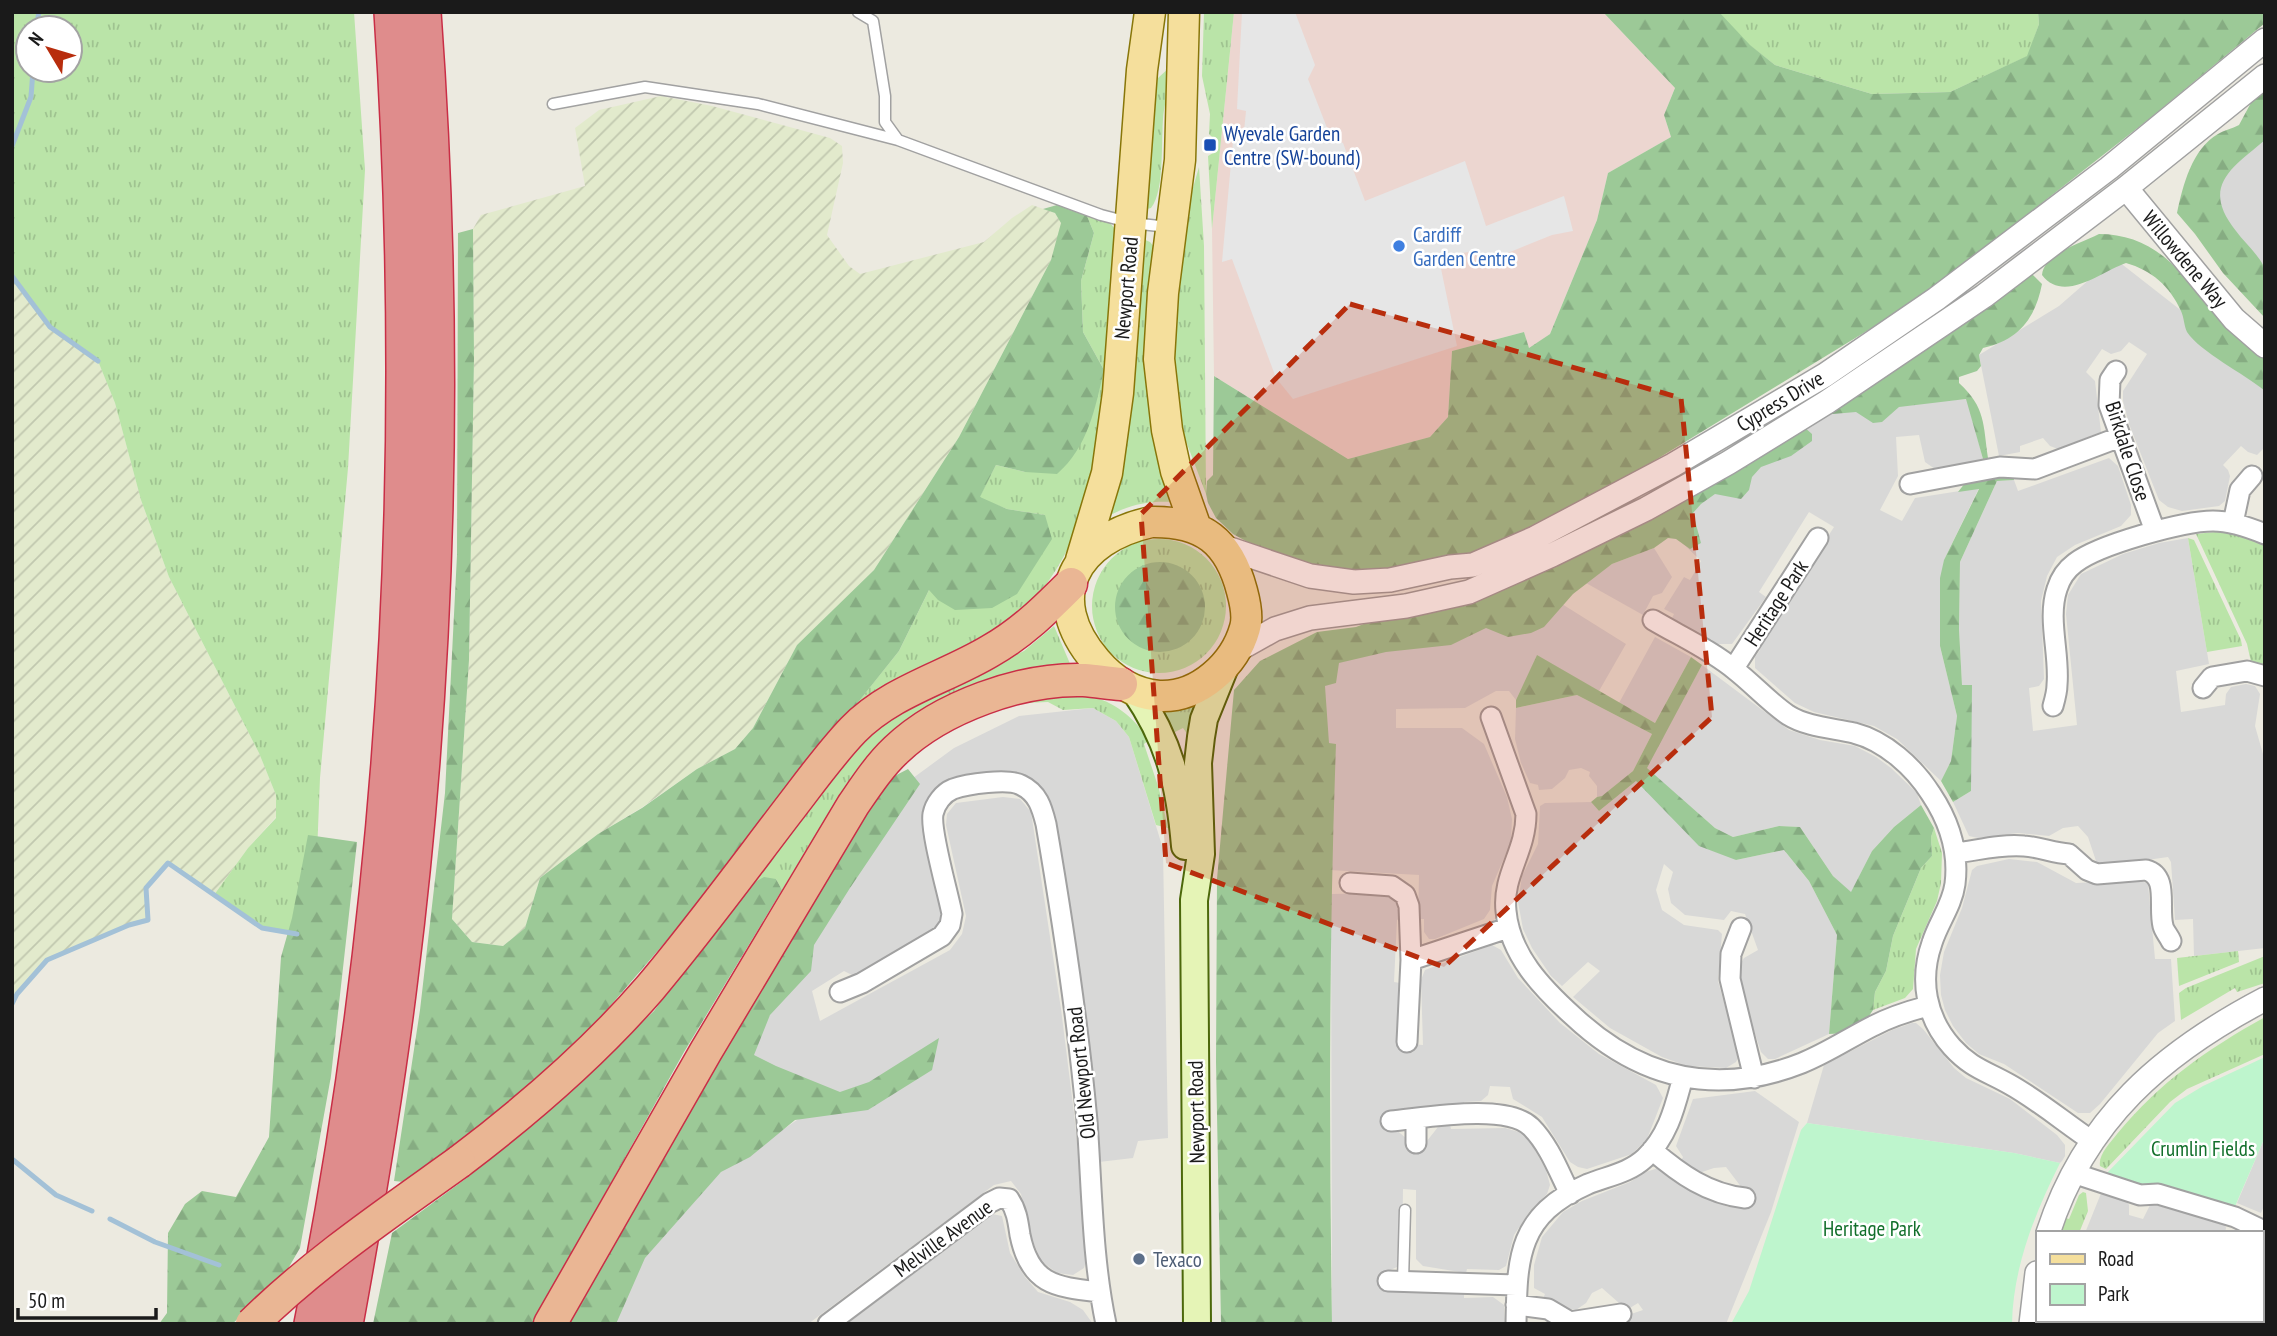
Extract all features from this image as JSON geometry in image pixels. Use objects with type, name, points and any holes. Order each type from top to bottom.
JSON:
[{"type":"highway","points":[[312,1324],[351,1101],[368,975],[395,672],[403,499],[404,306],[392,12]]},
{"type":"highway","points":[[345,1324],[380,1126],[401,974],[421,774],[429,653],[434,540],[436,320],[431,142],[423,12]]},
{"type":"highway","points":[[252,1324],[313,1270],[459,1162],[545,1094],[613,1029],[651,986],[822,766],[855,729],[888,702],[989,652],[1016,635],[1041,615],[1076,572]]},
{"type":"highway","points":[[550,1324],[706,1051],[877,769],[916,733],[977,701],[1006,691],[1083,680],[1128,687]]},
{"type":"main road","name":"Newport Road","points":[[1076,572],[1107,473],[1118,393],[1142,70],[1150,12]]},
{"type":"main road","name":"Newport Road","points":[[1184,12],[1182,126],[1173,228],[1163,293],[1161,398],[1176,471],[1196,528]]},
{"type":"main road","points":[[1164,522],[1182,523],[1196,528],[1224,547],[1239,577],[1246,611],[1246,627],[1229,660],[1203,684],[1185,692],[1160,696],[1128,687],[1094,658],[1074,629],[1069,604],[1076,572],[1098,544],[1134,526],[1164,522]]},
{"type":"main road","name":"Newport Road","points":[[1196,1324],[1194,900],[1201,854],[1198,763],[1204,719],[1229,660]]},
{"type":"main road","name":"Newport Road","points":[[1128,687],[1154,720],[1172,763],[1181,802],[1185,852],[1194,900]]},
{"type":"street","name":"Cypress Drive","points":[[1224,547],[1310,576],[1354,582],[1399,579],[1450,567],[1473,565],[1535,538],[1673,465],[1825,375],[1936,299],[2109,168],[2265,40]]},
{"type":"street","name":"Cypress Drive","points":[[1229,660],[1275,629],[1310,618],[1406,606],[1469,592],[1646,509],[1728,463],[1827,402],[1984,296],[2126,188],[2265,76]]},
{"type":"street","name":"Willowdene Way","points":[[2109,168],[2234,319],[2265,346]]},
{"type":"street","name":"Birkdale Close","points":[[2116,371],[2111,377],[2109,405],[2155,531]]},
{"type":"street","points":[[1910,484],[2000,467],[2035,469],[2120,437]]},
{"type":"street","points":[[2233,523],[2240,490],[2252,476]]},
{"type":"street","points":[[2053,706],[2057,685],[2054,603],[2057,587],[2065,572],[2076,562],[2155,531],[2212,521],[2233,523],[2265,534]]},
{"type":"street","name":"Heritage Park","points":[[1734,668],[1818,537]]},
{"type":"street","name":"Heritage Park","points":[[1653,620],[1734,668],[1789,716],[1804,723],[1855,733],[1872,740],[1895,754],[1922,780],[1953,839],[1956,853],[1955,884],[1951,901],[1932,942],[1926,967],[1928,1006],[1941,1033],[1972,1066],[2010,1084],[2092,1141]]},
{"type":"street","points":[[2203,688],[2212,677],[2246,671],[2265,676]]},
{"type":"street","points":[[1492,717],[1526,814],[1526,831],[1506,890],[1508,928],[1525,964],[1546,991],[1580,1023],[1630,1057],[1658,1070],[1696,1080],[1733,1081],[1754,1078],[1803,1062],[1875,1024],[1928,1006]]},
{"type":"street","name":"Old Newport Road","points":[[840,992],[863,983],[942,936],[950,925],[953,914],[934,829],[933,813],[940,798],[951,790],[1003,782],[1020,784],[1032,792],[1041,804],[1046,824],[1061,911],[1079,1042],[1100,1292],[1106,1324]]},
{"type":"street","points":[[1956,853],[2007,845],[2028,846],[2069,854],[2087,870],[2097,874],[2146,870],[2153,872],[2159,878],[2163,927],[2171,941]]},
{"type":"street","points":[[1350,883],[1392,886],[1405,895],[1409,906],[1407,1042]]},
{"type":"street","points":[[1410,960],[1508,928]]},
{"type":"street","points":[[1741,928],[1731,954],[1730,979],[1754,1078]]},
{"type":"street","points":[[2049,1231],[2073,1173],[2092,1141],[2129,1096],[2170,1058],[2209,1031],[2265,999]]},
{"type":"street","points":[[1516,1305],[1518,1260],[1524,1243],[1541,1214],[1589,1184],[1626,1172],[1644,1160],[1670,1124],[1683,1077]]},
{"type":"street","points":[[1495,1114],[1497,1094]]},
{"type":"street","points":[[1391,1121],[1495,1114],[1518,1118],[1538,1135],[1570,1194]]},
{"type":"street","points":[[1416,1119],[1416,1143]]},
{"type":"street","points":[[1652,1150],[1684,1176],[1729,1196],[1745,1198]]},
{"type":"street","points":[[2073,1173],[2140,1195],[2158,1195],[2235,1217],[2258,1228]]},
{"type":"street","name":"Melville Avenue","points":[[828,1324],[999,1198],[1009,1199],[1015,1208],[1024,1253],[1040,1277],[1054,1285],[1070,1289],[1100,1292]]},
{"type":"street","points":[[1395,1281],[1548,1310],[1570,1322],[1621,1314]]},
{"type":"street","points":[[2031,1324],[2036,1282]]},
{"type":"lane","points":[[858,12],[873,21],[885,96],[885,122],[898,139]]},
{"type":"lane","points":[[553,104],[645,87],[758,104],[898,139],[1101,215],[1132,223],[1173,228]]},
{"type":"lane","points":[[1395,1281],[1405,1210]]},
{"type":"highlighted area","points":[[1350,304],[1681,398],[1712,717],[1444,967],[1166,863],[1141,514]]},
{"type":"shaded area","name":"Cardiff Garden Centre","points":[[1234,12],[1603,12],[1675,88],[1664,115],[1671,137],[1608,173],[1597,220],[1550,334],[1529,349],[1524,332],[1452,351],[1448,417],[1430,437],[1348,459],[1214,376],[1212,229]]},
{"type":"shaded area","points":[[1242,12],[1295,12],[1315,65],[1308,79],[1331,138],[1343,143],[1365,201],[1465,161],[1486,226],[1564,196],[1573,231],[1552,235],[1483,263],[1478,250],[1438,254],[1457,346],[1293,399],[1276,378],[1232,259],[1222,262],[1234,130],[1244,131],[1246,111],[1237,109]]},
{"type":"shaded area","points":[[2265,132],[2265,278],[2227,233],[2212,193],[2223,169]]},
{"type":"shaded area","points":[[2114,258],[2265,376],[2265,450],[2257,455],[2241,446],[2223,465],[2230,476],[2225,501],[2219,506],[2182,511],[2168,507],[2159,500],[2129,424],[2123,401],[2123,391],[2147,354],[2129,342],[2121,351],[2111,354],[2102,349],[2086,372],[2095,381],[2101,432],[2058,449],[2050,446],[2043,438],[2020,446],[2020,452],[1999,456],[1979,355],[2059,306]]},
{"type":"shaded area","points":[[1967,399],[1983,459],[1935,469],[1925,462],[1919,435],[1896,437],[1898,476],[1880,510],[1902,521],[1915,498],[1979,488],[1944,560],[1940,646],[1957,716],[1951,761],[1941,781],[1897,739],[1874,726],[1814,712],[1795,703],[1755,668],[1755,657],[1760,650],[1757,647],[1834,527],[1809,512],[1759,592],[1766,597],[1732,644],[1717,644],[1711,639],[1708,643],[1671,620],[1674,614],[1664,609],[1684,577],[1690,580],[1701,561],[1667,528],[1829,411]]},
{"type":"shaded area","points":[[2109,458],[2118,466],[2131,505],[2131,515],[2121,526],[2075,545],[2057,557],[2047,576],[2041,601],[2044,679],[2039,686],[2029,688],[2033,731],[2077,725],[2066,614],[2068,595],[2081,574],[2123,554],[2188,538],[2209,664],[2176,671],[2181,712],[2225,705],[2226,694],[2231,687],[2246,684],[2255,686],[2260,694],[2255,726],[2265,761],[2265,948],[2194,956],[2193,919],[2175,920],[2171,862],[2168,857],[2098,867],[2088,837],[2078,826],[2063,828],[2049,836],[2018,833],[1978,838],[1969,836],[1953,802],[1971,791],[1971,685],[1962,685],[1960,562],[1997,481],[2014,480],[2018,491]]},
{"type":"shaded area","points":[[1654,548],[1672,577],[1662,593],[1653,596],[1643,615],[1586,583],[1612,564]]},
{"type":"shaded area","points":[[1546,594],[1626,644],[1599,691],[1537,656],[1516,700],[1509,691],[1496,691],[1465,708],[1396,709],[1396,728],[1462,728],[1484,744],[1507,797],[1512,819],[1511,842],[1492,886],[1490,910],[1484,919],[1429,939],[1424,932],[1424,919],[1418,919],[1419,875],[1329,870],[1324,657]]},
{"type":"shaded area","points":[[1655,637],[1691,657],[1655,723],[1619,703]]},
{"type":"shaded area","points":[[1702,665],[1789,730],[1820,740],[1855,746],[1891,768],[1917,793],[1921,805],[1894,827],[1872,851],[1851,893],[1833,876],[1800,827],[1779,826],[1733,837],[1715,828],[1646,768]]},
{"type":"shaded area","points":[[1577,695],[1652,734],[1633,771],[1602,797],[1597,797],[1597,786],[1589,776],[1590,772],[1581,768],[1569,770],[1565,778],[1552,789],[1539,790],[1538,785],[1530,783],[1515,739],[1516,708]]},
{"type":"shaded area","points":[[1093,708],[1116,721],[1129,737],[1163,849],[1168,1138],[1138,1141],[1133,1158],[1099,1162],[1093,1093],[1056,818],[1050,800],[1034,783],[939,791],[923,814],[945,919],[936,931],[862,974],[852,975],[844,971],[812,991],[820,1021],[950,950],[962,934],[966,916],[946,825],[947,814],[956,803],[1003,797],[1020,799],[1031,812],[1061,1009],[1088,1255],[1084,1268],[1073,1275],[1057,1273],[1041,1261],[1032,1239],[1021,1194],[1011,1181],[994,1185],[808,1324],[593,1324],[646,1231],[721,1172],[835,1094],[743,1060],[909,781],[954,748],[1019,716]]},
{"type":"shaded area","points":[[1636,781],[1736,860],[1784,850],[1809,881],[1837,935],[1829,1034],[1775,1059],[1768,1059],[1761,1052],[1737,979],[1737,970],[1744,958],[1758,950],[1745,914],[1731,911],[1724,920],[1685,915],[1671,903],[1668,889],[1673,872],[1664,864],[1656,890],[1662,910],[1684,925],[1718,930],[1722,934],[1718,981],[1739,1056],[1736,1062],[1726,1068],[1687,1066],[1662,1057],[1610,1028],[1573,997],[1600,971],[1588,962],[1562,986],[1551,976],[1523,929],[1518,902],[1522,876],[1538,844],[1540,806],[1545,803],[1591,802],[1599,811]]},
{"type":"shaded area","points":[[2009,859],[2037,862],[2076,883],[2140,880],[2148,884],[2155,959],[2171,959],[2175,1021],[2158,1033],[2090,1113],[2078,1113],[2004,1064],[1979,1054],[1966,1043],[1945,1010],[1940,975],[1944,952],[1962,908],[1972,870],[1977,866]]},
{"type":"shaded area","points":[[1387,893],[1399,901],[1403,918],[1397,920],[1394,982],[1400,983],[1398,1043],[1423,1045],[1421,980],[1425,970],[1492,945],[1501,950],[1518,978],[1560,1023],[1599,1054],[1656,1085],[1663,1098],[1647,1139],[1632,1154],[1587,1169],[1570,1162],[1542,1117],[1513,1099],[1510,1087],[1490,1086],[1488,1095],[1481,1101],[1464,1102],[1464,1106],[1397,1109],[1389,1119],[1393,1127],[1415,1146],[1423,1146],[1438,1127],[1450,1125],[1451,1129],[1505,1128],[1526,1134],[1546,1170],[1550,1185],[1547,1194],[1530,1211],[1514,1235],[1506,1266],[1499,1270],[1467,1269],[1466,1273],[1423,1266],[1416,1259],[1416,1190],[1403,1189],[1402,1257],[1397,1267],[1388,1271],[1387,1286],[1464,1291],[1464,1298],[1493,1297],[1504,1305],[1505,1324],[1332,1324],[1331,894]]},
{"type":"shaded area","points":[[1912,1023],[1923,1029],[1954,1068],[1966,1078],[2010,1099],[2057,1135],[2065,1145],[2062,1161],[2060,1163],[2014,1153],[1807,1123],[1824,1065],[1892,1030]]},
{"type":"shaded area","points":[[1755,1091],[1799,1122],[1771,1212],[1726,1324],[1622,1324],[1628,1315],[1643,1310],[1638,1303],[1625,1311],[1602,1288],[1592,1293],[1586,1303],[1576,1310],[1562,1308],[1543,1299],[1545,1294],[1534,1288],[1534,1265],[1542,1237],[1563,1212],[1582,1201],[1658,1168],[1686,1187],[1728,1207],[1739,1204],[1742,1188],[1726,1167],[1699,1173],[1681,1161],[1683,1157],[1676,1146],[1693,1099]]},
{"type":"shaded area","points":[[2265,1137],[2265,1204],[2261,1213],[2237,1203]]},
{"type":"shaded area","points":[[2102,1191],[2124,1197],[2129,1205],[2129,1215],[2143,1219],[2150,1205],[2156,1200],[2223,1218],[2226,1228],[2225,1231],[2086,1231]]},
{"type":"shaded area","points":[[992,1214],[1002,1216],[1010,1253],[1038,1292],[1070,1302],[1083,1310],[1093,1324],[847,1324]]},
{"type":"green space","points":[[12,12],[354,12],[365,170],[348,468],[320,778],[317,854],[297,934],[262,928],[214,895],[248,848],[276,818],[276,795],[259,753],[169,577],[141,500],[115,403],[98,361],[50,327],[12,276]]},
{"type":"green space","points":[[1204,12],[1234,12],[1212,229],[1208,156],[1213,153],[1214,139],[1209,134],[1210,114],[1202,76]]},
{"type":"green space","points":[[1603,12],[1719,12],[1750,45],[1775,65],[1872,94],[1950,92],[2027,56],[2039,24],[2038,12],[2265,12],[2265,23],[2149,119],[1959,268],[1893,315],[1608,489],[1476,554],[1388,574],[1327,572],[1253,545],[1233,534],[1216,518],[1206,494],[1207,481],[1213,475],[1214,376],[1348,459],[1430,437],[1448,417],[1452,351],[1524,332],[1529,348],[1550,334],[1597,220],[1608,173],[1671,137],[1664,115],[1675,88]]},
{"type":"green space","points":[[1707,12],[2038,12],[2039,24],[2028,56],[1950,92],[1872,94],[1775,65]]},
{"type":"green space","points":[[1170,67],[1170,88],[1163,120],[1159,188],[1151,208],[1143,210],[1152,78],[1158,78]]},
{"type":"green space","points":[[2265,89],[2265,140],[2232,169],[2221,190],[2221,202],[2236,231],[2265,270],[2265,318],[2223,273],[2177,213],[2190,169],[2201,149],[2218,134],[2239,125],[2253,99]]},
{"type":"green space","points":[[661,96],[712,106],[830,138],[842,146],[843,163],[827,235],[849,266],[860,274],[984,242],[1032,205],[1055,213],[1062,223],[1051,260],[959,437],[874,570],[797,645],[753,728],[735,749],[697,769],[598,834],[540,878],[525,928],[503,946],[472,942],[452,919],[469,660],[474,358],[473,229],[481,215],[585,186],[575,128],[599,110]]},
{"type":"green space","points":[[1199,167],[1204,246],[1206,494],[1184,436],[1174,369],[1173,312],[1184,219]]},
{"type":"green space","points":[[1057,205],[1087,216],[1094,233],[1081,281],[1083,332],[1104,370],[1089,426],[1068,463],[1057,474],[1025,472],[996,465],[980,497],[1007,509],[1045,515],[1052,539],[1017,594],[992,608],[955,610],[938,600],[929,590],[899,651],[686,918],[586,1034],[517,1096],[450,1149],[404,1182],[394,1181],[420,1010],[445,793],[457,555],[458,233],[473,229],[474,358],[469,660],[452,919],[472,942],[503,946],[525,928],[540,878],[598,834],[642,808],[697,769],[735,749],[753,728],[797,645],[874,570],[959,437],[1051,260],[1061,223],[1055,213],[1043,209]]},
{"type":"green space","points":[[1087,216],[1110,223],[1120,235],[1110,383],[1103,435],[1092,485],[1076,532],[1053,574],[1015,618],[998,631],[842,722],[899,651],[929,590],[1045,515],[1007,509],[979,498],[996,465],[1025,472],[1104,370],[1083,332],[1081,281],[1094,233]]},
{"type":"green space","points":[[2099,234],[2138,241],[2171,263],[2265,359],[2265,391],[2193,340],[2187,332],[2177,302],[2159,280],[2144,270],[2126,263],[2072,286],[2051,283],[2042,275],[2044,267],[2056,255]]},
{"type":"green space","points":[[1141,238],[1155,248],[1150,409],[1157,460],[1172,502],[1138,505],[1107,517]]},
{"type":"green space","points":[[2032,274],[2042,284],[2030,318],[2006,340],[1983,348],[1979,355],[1981,366],[1977,371],[1959,377],[1959,383],[1974,400],[1982,417],[1988,458],[1983,459],[1966,399],[1899,407],[1882,422],[1873,423],[1856,412],[1821,415]]},
{"type":"green space","points":[[12,276],[50,326],[98,361],[115,403],[141,500],[169,577],[259,753],[276,795],[276,817],[248,848],[214,895],[168,863],[146,888],[148,920],[129,925],[47,960],[17,994],[12,1004]]},
{"type":"green space","points":[[1804,427],[1812,434],[1812,441],[1791,456],[1761,467],[1752,477],[1749,490],[1741,499],[1715,494],[1693,513],[1701,543],[1690,549],[1676,539],[1668,538],[1654,548],[1612,564],[1573,594],[1544,627],[1531,633],[1508,637],[1486,628],[1451,645],[1386,652],[1339,663],[1336,683],[1325,686],[1329,743],[1336,744],[1330,1034],[1332,1324],[1221,1324],[1216,1062],[1217,879],[1234,690],[1260,661],[1317,632],[1356,627],[1379,618],[1412,613]]},
{"type":"green space","points":[[1994,474],[2013,475],[2014,480],[1997,481],[1960,562],[1962,685],[1972,685],[1971,791],[1953,802],[1941,781],[1951,761],[1957,716],[1940,646],[1940,578],[1944,560],[1979,489],[1958,492],[1965,483]]},
{"type":"green space","points":[[2224,531],[2241,534],[2265,544],[2265,665],[2251,662],[2247,644],[2196,534]]},
{"type":"green space","points":[[2188,538],[2194,540],[2242,646],[2207,652]]},
{"type":"green space","points":[[1159,539],[1185,544],[1206,559],[1221,580],[1226,606],[1221,632],[1206,653],[1185,668],[1159,673],[1133,668],[1112,653],[1097,632],[1092,606],[1097,580],[1112,559],[1133,544]]},
{"type":"green space","points":[[1160,562],[1177,565],[1192,575],[1202,590],[1205,607],[1202,624],[1192,639],[1177,649],[1160,652],[1143,649],[1128,639],[1118,624],[1115,607],[1118,590],[1128,575],[1143,565]]},
{"type":"green space","points":[[1054,626],[1071,666],[875,754],[843,791],[782,890],[776,879],[742,889],[858,743],[909,704],[1024,651]]},
{"type":"green space","points":[[1537,655],[1655,723],[1691,657],[1702,665],[1647,768],[1715,828],[1733,837],[1779,826],[1800,827],[1833,876],[1851,892],[1872,851],[1894,827],[1921,805],[1934,828],[1931,837],[1932,856],[1921,868],[1893,936],[1886,971],[1875,992],[1873,1010],[1861,1028],[1847,1033],[1829,1034],[1837,935],[1809,881],[1784,850],[1736,860],[1699,846],[1636,781],[1599,811],[1591,802],[1633,771],[1652,734],[1577,695],[1516,708],[1516,700]]},
{"type":"green space","points":[[1086,695],[1122,711],[1149,740],[1144,744],[1168,828],[1156,825],[1129,737],[1116,721],[1093,708],[1063,710],[1048,702],[1017,701]]},
{"type":"green space","points":[[1199,703],[1188,735],[1183,728],[1173,733],[1162,714],[1163,711]]},
{"type":"green space","points":[[908,769],[920,784],[814,945],[811,971],[770,1015],[754,1055],[840,1092],[869,1082],[939,1038],[932,1070],[868,1110],[795,1120],[750,1157],[721,1172],[645,1258],[616,1324],[563,1324],[881,783]]},
{"type":"green space","points":[[1934,828],[1942,853],[1941,883],[1937,901],[1916,949],[1913,989],[1905,998],[1873,1010],[1875,992],[1886,971],[1893,936],[1921,868],[1932,856],[1931,837]]},
{"type":"green space","points":[[308,835],[357,842],[331,1076],[300,1248],[282,1279],[232,1324],[159,1324],[167,1313],[168,1233],[185,1204],[202,1191],[236,1197],[269,1137],[281,957],[292,918]]},
{"type":"green space","points":[[764,877],[776,879],[782,890],[684,1052],[532,1324],[373,1324],[392,1233],[468,1177],[654,1011],[742,889]]},
{"type":"green space","points":[[2238,951],[2239,962],[2179,986],[2177,958]]},
{"type":"green space","points":[[2265,956],[2265,983],[2237,992],[2235,988],[2181,1020],[2179,993]]},
{"type":"green space","points":[[2265,1017],[2265,1054],[2187,1089],[2170,1102],[2106,1169],[2100,1166],[2103,1153],[2111,1141],[2150,1098],[2185,1068]]},
{"type":"green space","name":"Crumlin Fields","points":[[2265,1057],[2265,1137],[2233,1211],[2105,1175],[2175,1103],[2203,1086]]},
{"type":"green space","name":"Heritage Park","points":[[1807,1123],[2014,1153],[2060,1163],[2042,1201],[2021,1261],[2012,1324],[1731,1324],[1749,1291],[1801,1130]]},
{"type":"green space","points":[[2086,1193],[2088,1211],[2080,1231],[2059,1231],[2063,1217],[2069,1219],[2079,1195]]},
{"type":"waterway","points":[[12,146],[31,97],[32,84]]},
{"type":"waterway","points":[[12,276],[50,327],[98,361]]},
{"type":"waterway","points":[[12,1004],[17,994],[47,960],[129,925],[148,920],[146,888],[168,863],[262,928],[297,934]]},
{"type":"waterway","points":[[12,1159],[56,1195],[92,1211]]},
{"type":"waterway","points":[[110,1219],[155,1242],[219,1265]]},
{"type":"place","name":"Wyevale Garden Centre (SW-bound)","points":[[1210,145]]},
{"type":"place","name":"Cardiff Garden Centre","points":[[1399,246]]},
{"type":"place","name":"Texaco","points":[[1139,1259]]}]
